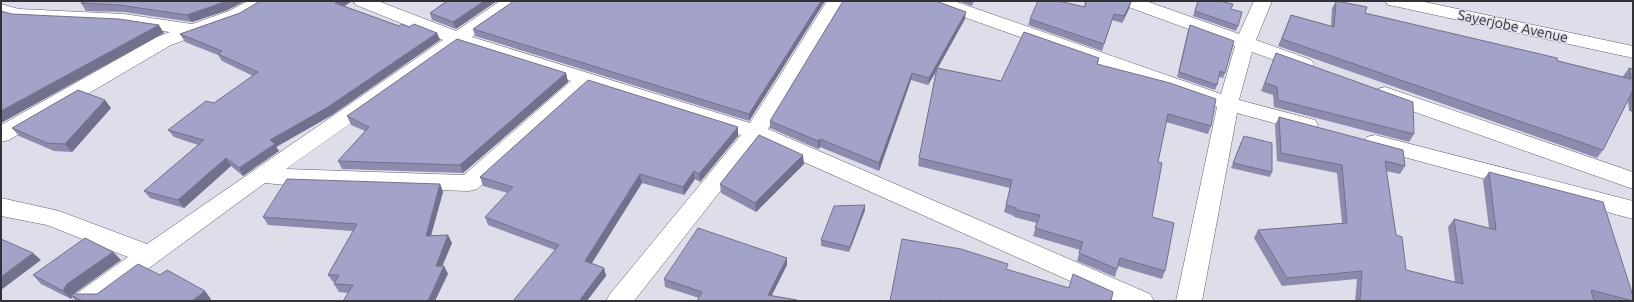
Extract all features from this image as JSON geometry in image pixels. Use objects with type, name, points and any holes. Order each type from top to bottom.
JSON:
[{"type":"street","points":[[1,134],[164,41],[236,15],[261,1]]},
{"type":"street","points":[[363,1],[458,40],[756,132],[1141,301]]},
{"type":"street","points":[[84,301],[512,1]]},
{"type":"street","points":[[619,301],[756,132],[836,1]]},
{"type":"street","points":[[936,1],[1228,104],[1328,130]]},
{"type":"street","points":[[1129,1],[1321,70]]},
{"type":"street","points":[[1190,301],[1228,104],[1246,43],[1263,1]]},
{"type":"street","name":"Sayerjobe Avenue","points":[[1394,1],[1633,52]]},
{"type":"street","points":[[1,10],[18,15],[124,20],[195,30]]},
{"type":"street","points":[[262,175],[305,178],[469,183],[586,79]]},
{"type":"street","points":[[1366,87],[1633,181]]},
{"type":"street","points":[[1359,138],[1633,210]]},
{"type":"street","points":[[1,207],[51,217],[150,255]]},
{"type":"building","points":[[85,1],[227,1],[187,15],[119,5],[81,3]]},
{"type":"building","points":[[260,1],[338,1],[335,3],[399,26],[402,24],[409,27],[414,24],[437,33],[328,107],[270,140],[275,144],[239,168],[226,158],[178,200],[144,191],[204,140],[168,130],[206,101],[214,103],[258,72],[218,54],[222,51],[180,34],[240,13]]},
{"type":"building","points":[[447,1],[484,1],[453,22],[430,13]]},
{"type":"building","points":[[514,1],[821,1],[749,114],[473,29]]},
{"type":"building","points":[[843,1],[936,1],[966,12],[929,78],[912,73],[879,163],[820,139],[818,141],[770,121]]},
{"type":"building","points":[[1038,1],[1058,1],[1085,7],[1086,1],[1131,2],[1124,16],[1114,14],[1104,44],[1030,19]]},
{"type":"building","points":[[1198,1],[1219,1],[1233,4],[1231,9],[1242,12],[1238,26],[1195,11]]},
{"type":"building","points":[[1336,1],[1367,7],[1365,13],[1557,58],[1558,61],[1631,79],[1629,68],[1633,69],[1633,90],[1603,150],[1282,39],[1291,15],[1334,27]]},
{"type":"building","points":[[1,11],[12,14],[119,19],[159,25],[1,111]]},
{"type":"building","points":[[1190,25],[1234,41],[1225,73],[1220,71],[1217,85],[1179,72]]},
{"type":"building","points":[[1024,32],[1099,58],[1097,64],[1170,83],[1216,99],[1211,126],[1168,114],[1158,162],[1162,163],[1152,217],[1174,223],[1165,271],[1120,258],[1117,269],[1079,253],[1083,242],[1035,228],[1040,215],[1016,210],[1016,208],[1006,205],[1012,180],[919,158],[937,68],[1001,81]]},
{"type":"building","points":[[457,39],[566,73],[460,165],[338,161],[369,127],[347,116]]},
{"type":"building","points":[[1276,53],[1413,102],[1414,134],[1278,100],[1277,87],[1265,83]]},
{"type":"building","points":[[588,80],[738,127],[699,174],[694,171],[683,187],[640,174],[585,261],[604,268],[579,301],[513,301],[559,245],[485,217],[513,187],[480,177]]},
{"type":"building","points":[[78,90],[105,100],[65,144],[47,143],[12,128]]},
{"type":"building","points":[[1279,117],[1403,150],[1405,166],[1385,161],[1396,235],[1402,237],[1406,270],[1463,284],[1454,219],[1496,230],[1489,172],[1603,202],[1633,296],[1633,301],[1591,290],[1594,301],[1360,301],[1362,271],[1287,278],[1258,230],[1347,223],[1342,165],[1281,153]]},
{"type":"building","points":[[759,135],[803,155],[755,203],[720,184]]},
{"type":"building","points":[[1244,136],[1272,143],[1272,172],[1233,163]]},
{"type":"building","points":[[287,179],[440,184],[426,236],[448,235],[436,266],[444,266],[428,301],[343,301],[353,285],[334,284],[339,275],[328,275],[357,224],[263,217]]},
{"type":"building","points":[[865,205],[850,247],[821,240],[834,206]]},
{"type":"building","points":[[698,228],[787,258],[768,295],[797,301],[697,301],[702,292],[664,279]]},
{"type":"building","points":[[85,238],[113,252],[67,284],[63,291],[33,275]]},
{"type":"building","points":[[1,239],[33,253],[1,277]]},
{"type":"building","points":[[902,239],[961,249],[1008,264],[1006,269],[1069,288],[1073,274],[1113,292],[1111,301],[890,301]]},
{"type":"building","points":[[138,264],[160,275],[167,270],[205,291],[192,301],[82,301],[69,294],[97,294]]}]
